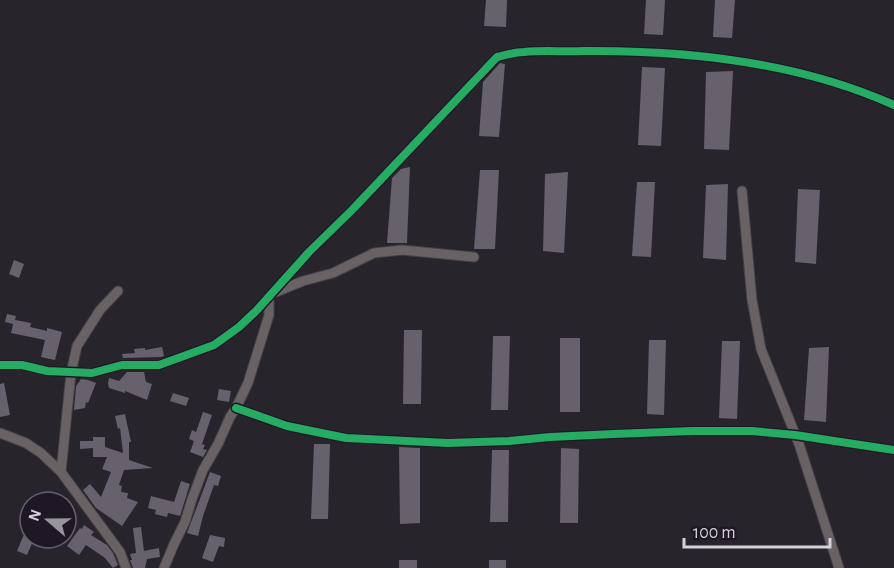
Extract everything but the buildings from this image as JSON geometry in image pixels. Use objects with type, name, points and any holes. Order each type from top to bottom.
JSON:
[{"type":"street","points":[[0,365],[22,365],[47,371],[92,373],[122,365],[159,365],[214,345],[239,327],[271,295],[309,252],[352,210],[497,57],[523,52],[617,51],[711,58],[818,77],[894,105]]},
{"type":"street","points":[[742,192],[752,300],[761,350],[795,435],[840,568]]},
{"type":"street","points":[[271,295],[303,281],[333,273],[374,253],[402,250],[474,257]]},
{"type":"street","points":[[61,472],[71,373],[77,346],[100,310],[117,291]]},
{"type":"street","points":[[164,568],[185,522],[203,470],[248,383],[266,326],[271,295]]},
{"type":"street","points":[[236,408],[287,426],[346,438],[458,443],[550,437],[752,431],[894,450]]},
{"type":"street","points":[[0,433],[26,443],[41,453],[61,472],[120,552],[126,568]]},
{"type":"cycle path","points":[[0,365],[22,365],[47,371],[92,373],[122,365],[159,365],[214,345],[256,311],[309,252],[352,210],[497,57],[517,52],[546,51],[623,51],[702,56],[820,78],[894,105]]},
{"type":"cycle path","points":[[236,408],[287,426],[346,438],[448,443],[614,434],[752,431],[894,450]]}]
